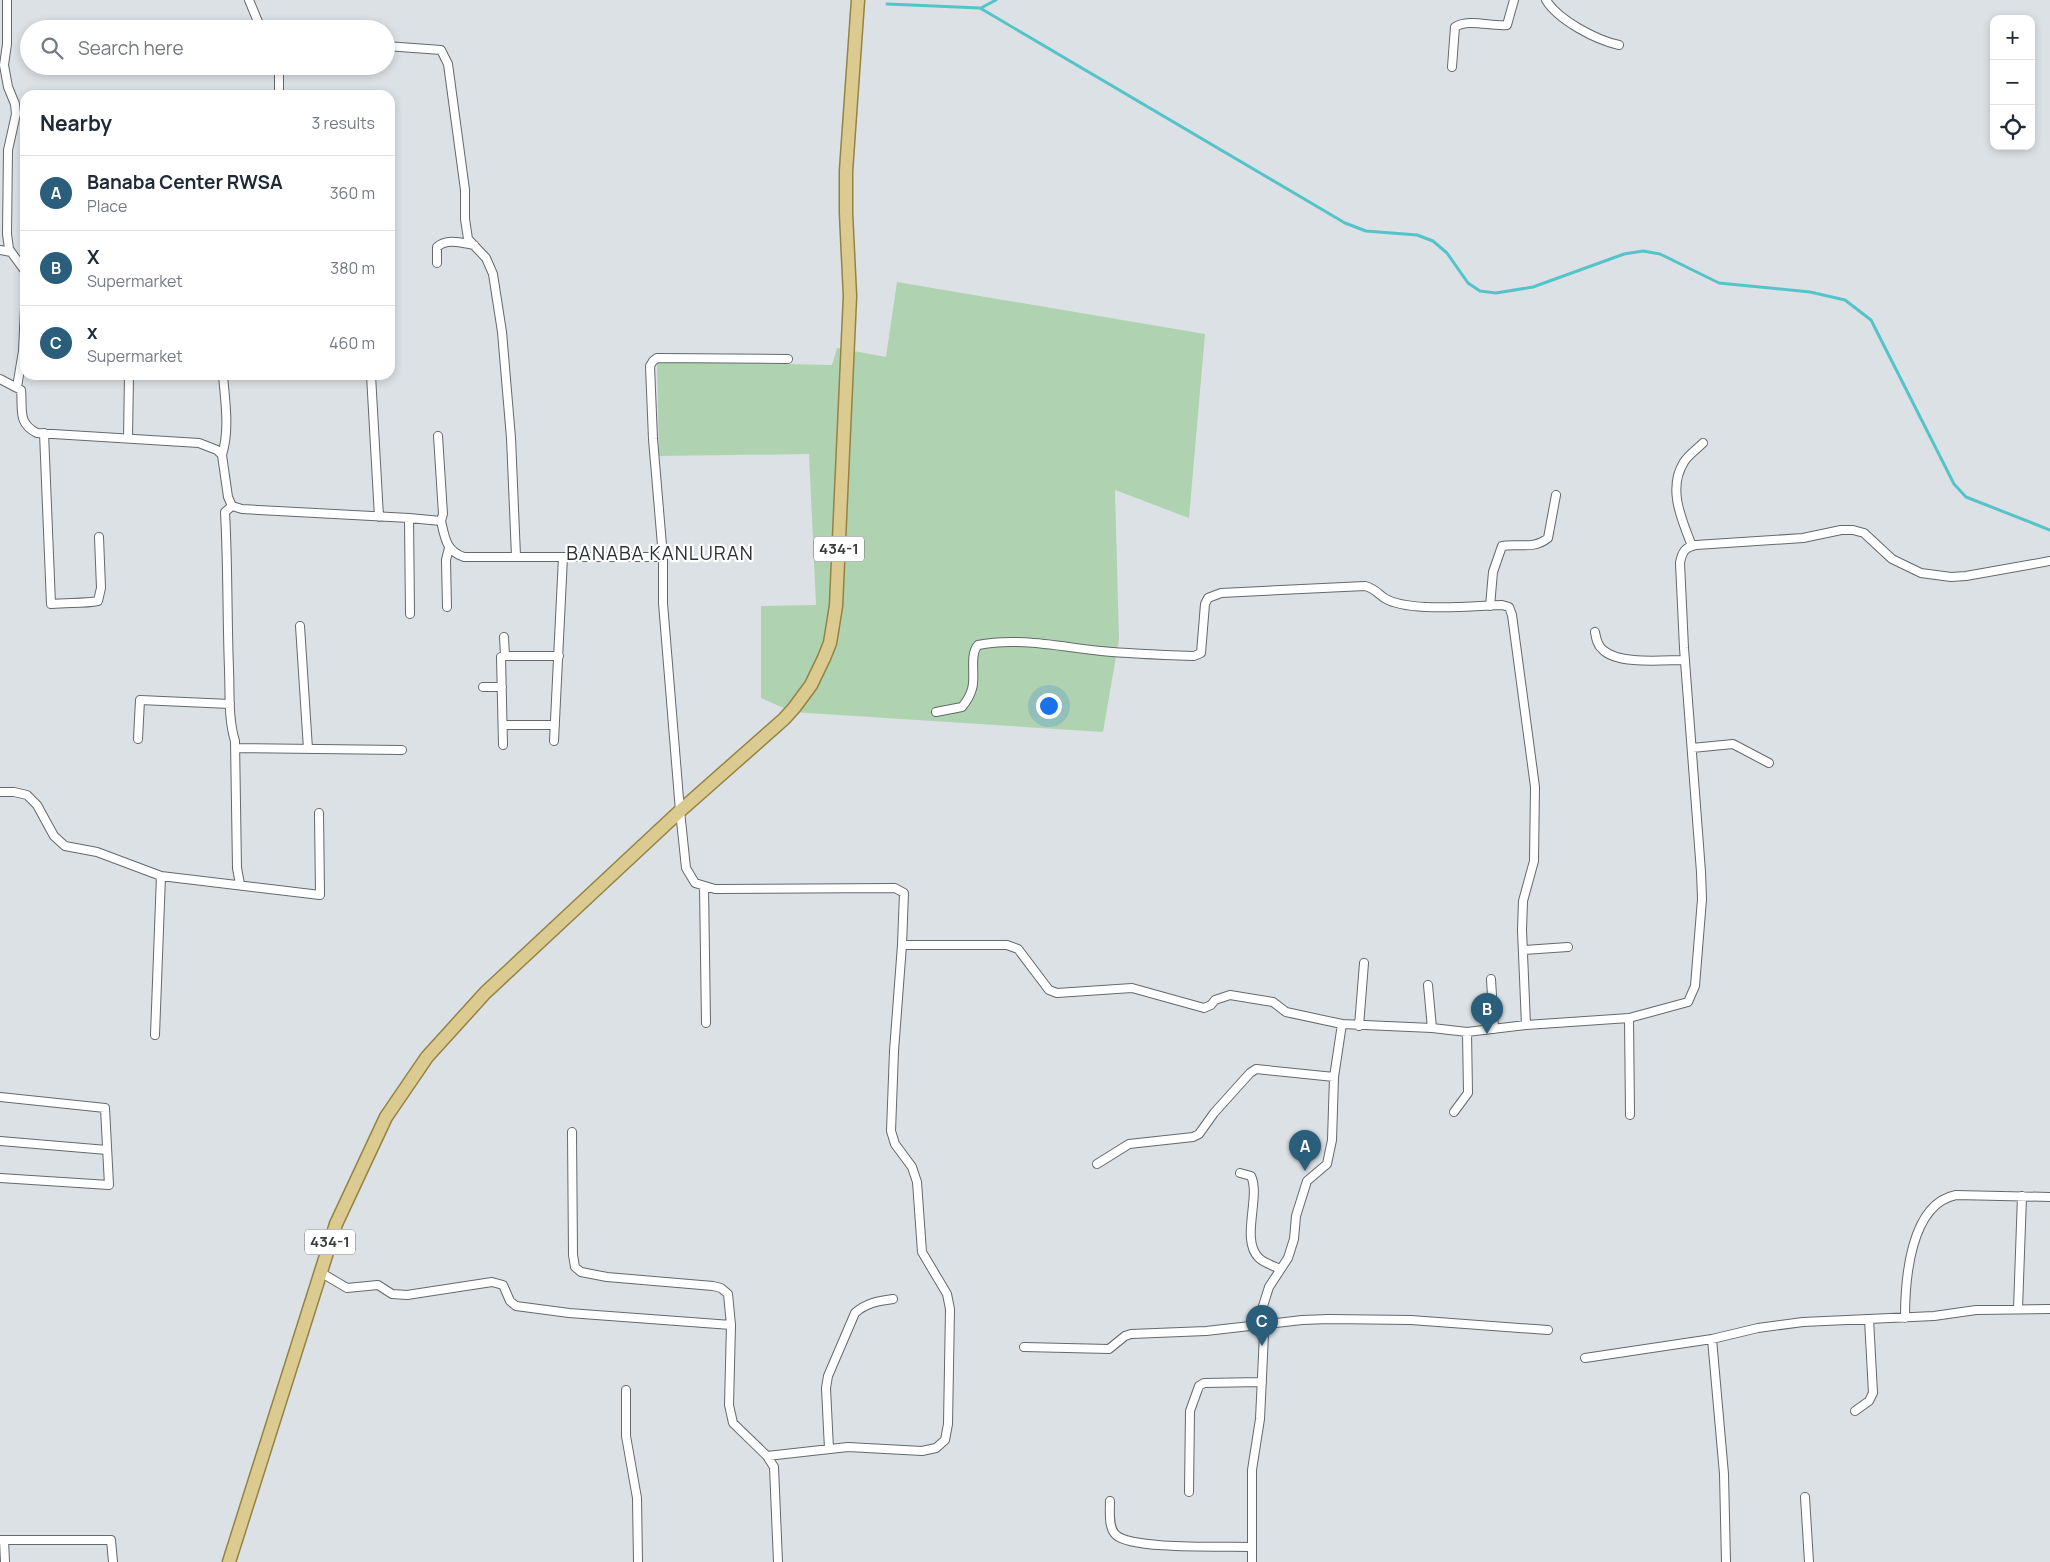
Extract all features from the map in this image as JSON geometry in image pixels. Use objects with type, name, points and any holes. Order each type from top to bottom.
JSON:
[{"type":"main road","name":"434-1","points":[[229,1562],[336,1224],[386,1117],[427,1057],[484,993],[680,811],[777,726],[794,708],[818,672],[830,643],[834,624],[850,296],[846,171],[858,0]]},
{"type":"street","points":[[7,0],[7,44],[4,65],[16,114],[8,150],[7,234],[9,249],[20,264]]},
{"type":"street","points":[[248,0],[257,20]]},
{"type":"street","points":[[1452,67],[1455,27],[1465,23],[1507,25],[1514,0]]},
{"type":"street","points":[[1546,0],[1551,8],[1592,36],[1619,45]]},
{"type":"street","points":[[395,46],[433,48],[441,50],[445,56],[465,190],[465,220],[468,239],[486,258],[493,274],[502,332],[511,438],[516,556]]},
{"type":"street","points":[[279,75],[279,90]]},
{"type":"street","points":[[437,263],[437,247],[440,244],[451,242],[474,245]]},
{"type":"street","points":[[0,250],[11,252]]},
{"type":"street","points":[[767,1456],[848,1448],[922,1451],[936,1448],[945,1440],[948,1424],[949,1302],[947,1294],[922,1252],[917,1182],[912,1167],[895,1144],[891,1131],[904,893],[895,888],[714,889],[695,883],[686,868],[663,603],[663,557],[652,439],[650,366],[652,361],[657,358],[788,359]]},
{"type":"street","points":[[17,387],[20,369]]},
{"type":"street","points":[[0,379],[20,390],[24,422],[28,428],[37,433],[199,443],[217,450],[222,455]]},
{"type":"street","points":[[128,438],[129,380]]},
{"type":"street","points":[[223,380],[226,434],[222,455],[228,497],[232,506],[242,509],[441,521]]},
{"type":"street","points":[[371,380],[379,517]]},
{"type":"street","points":[[44,433],[52,604],[76,602],[86,604],[98,601],[101,588],[99,537]]},
{"type":"street","points":[[438,436],[443,505],[441,521],[449,548],[455,554],[464,556],[663,557]]},
{"type":"street","points":[[1692,546],[1679,512],[1676,482],[1685,460],[1703,443]]},
{"type":"street","points":[[1490,606],[1493,572],[1502,546],[1512,544],[1526,547],[1540,544],[1548,538],[1556,495]]},
{"type":"street","points":[[232,506],[225,512],[230,704],[235,748],[237,868],[240,884]]},
{"type":"street","points":[[410,518],[410,614]]},
{"type":"street","points":[[902,945],[1007,945],[1018,949],[1049,990],[1058,993],[1132,988],[1204,1008],[1211,1005],[1215,1000],[1230,995],[1273,1002],[1286,1012],[1359,1026],[1432,1028],[1467,1032],[1526,1024],[1629,1018],[1682,1005],[1688,1002],[1695,986],[1702,899],[1685,660],[1680,563],[1684,551],[1692,546],[1803,538],[1841,530],[1853,530],[1864,533],[1892,559],[1909,569],[1921,573],[1951,577],[1966,576],[2050,560]]},
{"type":"street","points":[[446,606],[446,560],[449,548]]},
{"type":"street","points":[[554,741],[563,557]]},
{"type":"street","points":[[936,712],[962,707],[968,699],[973,688],[975,648],[978,645],[998,642],[1020,642],[1104,652],[1194,656],[1201,653],[1205,604],[1208,598],[1221,593],[1365,586],[1374,588],[1388,600],[1407,605],[1430,607],[1502,605],[1508,608],[1512,615],[1535,787],[1534,861],[1523,901],[1526,1024]]},
{"type":"street","points":[[300,626],[308,749]]},
{"type":"street","points":[[1595,632],[1597,642],[1603,650],[1615,657],[1627,660],[1685,660]]},
{"type":"street","points":[[504,637],[505,656]]},
{"type":"street","points":[[503,745],[501,658],[505,656],[559,656]]},
{"type":"street","points":[[483,687],[502,687]]},
{"type":"street","points":[[138,739],[140,700],[230,704]]},
{"type":"street","points":[[503,725],[555,725]]},
{"type":"street","points":[[1692,748],[1733,744],[1769,763]]},
{"type":"street","points":[[235,748],[402,750]]},
{"type":"street","points":[[0,792],[14,792],[27,795],[37,804],[54,836],[64,846],[97,852],[161,876],[320,895],[320,813]]},
{"type":"street","points":[[155,1036],[161,876]]},
{"type":"street","points":[[704,886],[706,1024]]},
{"type":"street","points":[[1523,950],[1568,947]]},
{"type":"street","points":[[1359,1026],[1364,963]]},
{"type":"street","points":[[1491,979],[1494,1029]]},
{"type":"street","points":[[1428,986],[1432,1028]]},
{"type":"street","points":[[1629,1018],[1630,1115]]},
{"type":"street","points":[[1252,1562],[1252,1470],[1260,1420],[1263,1306],[1269,1287],[1288,1258],[1294,1240],[1296,1216],[1306,1181],[1327,1164],[1332,1140],[1334,1077],[1342,1024]]},
{"type":"street","points":[[1454,1112],[1468,1093],[1467,1032]]},
{"type":"street","points":[[1097,1164],[1129,1144],[1193,1137],[1199,1134],[1250,1073],[1256,1070],[1334,1077]]},
{"type":"street","points":[[0,1097],[105,1108],[109,1185],[0,1178]]},
{"type":"street","points":[[572,1132],[573,1255],[575,1267],[581,1272],[607,1277],[722,1288],[728,1294],[730,1325],[729,1405],[733,1423],[767,1456],[774,1467],[776,1478],[778,1562]]},
{"type":"street","points":[[0,1141],[107,1150]]},
{"type":"street","points":[[1240,1173],[1251,1176],[1255,1184],[1251,1232],[1252,1246],[1258,1258],[1280,1269]]},
{"type":"street","points":[[1904,1318],[1904,1291],[1908,1263],[1921,1225],[1928,1212],[1936,1204],[1947,1197],[1956,1195],[2050,1197]]},
{"type":"street","points":[[2018,1309],[2022,1196]]},
{"type":"street","points":[[320,1272],[347,1288],[368,1284],[378,1285],[392,1294],[407,1294],[492,1282],[503,1285],[510,1302],[516,1306],[568,1313],[730,1325]]},
{"type":"street","points":[[829,1449],[826,1388],[828,1376],[855,1313],[862,1307],[875,1302],[893,1299]]},
{"type":"street","points":[[1585,1358],[1803,1322],[1934,1316],[1976,1310],[2050,1309]]},
{"type":"street","points":[[1854,1411],[1869,1400],[1873,1393],[1869,1319]]},
{"type":"street","points":[[1024,1347],[1109,1349],[1125,1336],[1131,1334],[1206,1331],[1302,1320],[1411,1320],[1548,1330]]},
{"type":"street","points":[[1712,1338],[1724,1474],[1726,1562]]},
{"type":"street","points":[[1189,1492],[1190,1411],[1199,1386],[1204,1383],[1262,1382]]},
{"type":"street","points":[[626,1390],[626,1436],[637,1498],[638,1562]]},
{"type":"street","points":[[1806,1497],[1809,1562]]},
{"type":"street","points":[[1110,1501],[1112,1530],[1116,1536],[1139,1544],[1252,1547]]},
{"type":"street","points":[[5,1562],[2,1540],[111,1540],[112,1562]]},
{"type":"green space","points":[[897,282],[1205,334],[1189,518],[1115,490],[1119,639],[1103,732],[793,712],[761,698],[761,606],[816,605],[809,454],[659,456],[657,361],[832,365],[837,348],[886,357]]},
{"type":"waterway","points":[[981,8],[996,0]]},
{"type":"waterway","points":[[887,4],[980,8],[1345,223],[1366,231],[1417,235],[1433,241],[1447,253],[1468,283],[1480,291],[1496,293],[1533,287],[1624,254],[1643,251],[1660,254],[1719,283],[1810,292],[1845,300],[1871,320],[1954,484],[1966,497],[2050,530]]},
{"type":"place","name":"X","points":[[1487,1034]]},
{"type":"place","name":"Banaba Center RWSA","points":[[1305,1171]]},
{"type":"place","name":"x","points":[[1262,1346]]},
{"type":"district","name":"BANABA KANLURAN","points":[[660,553]]}]
